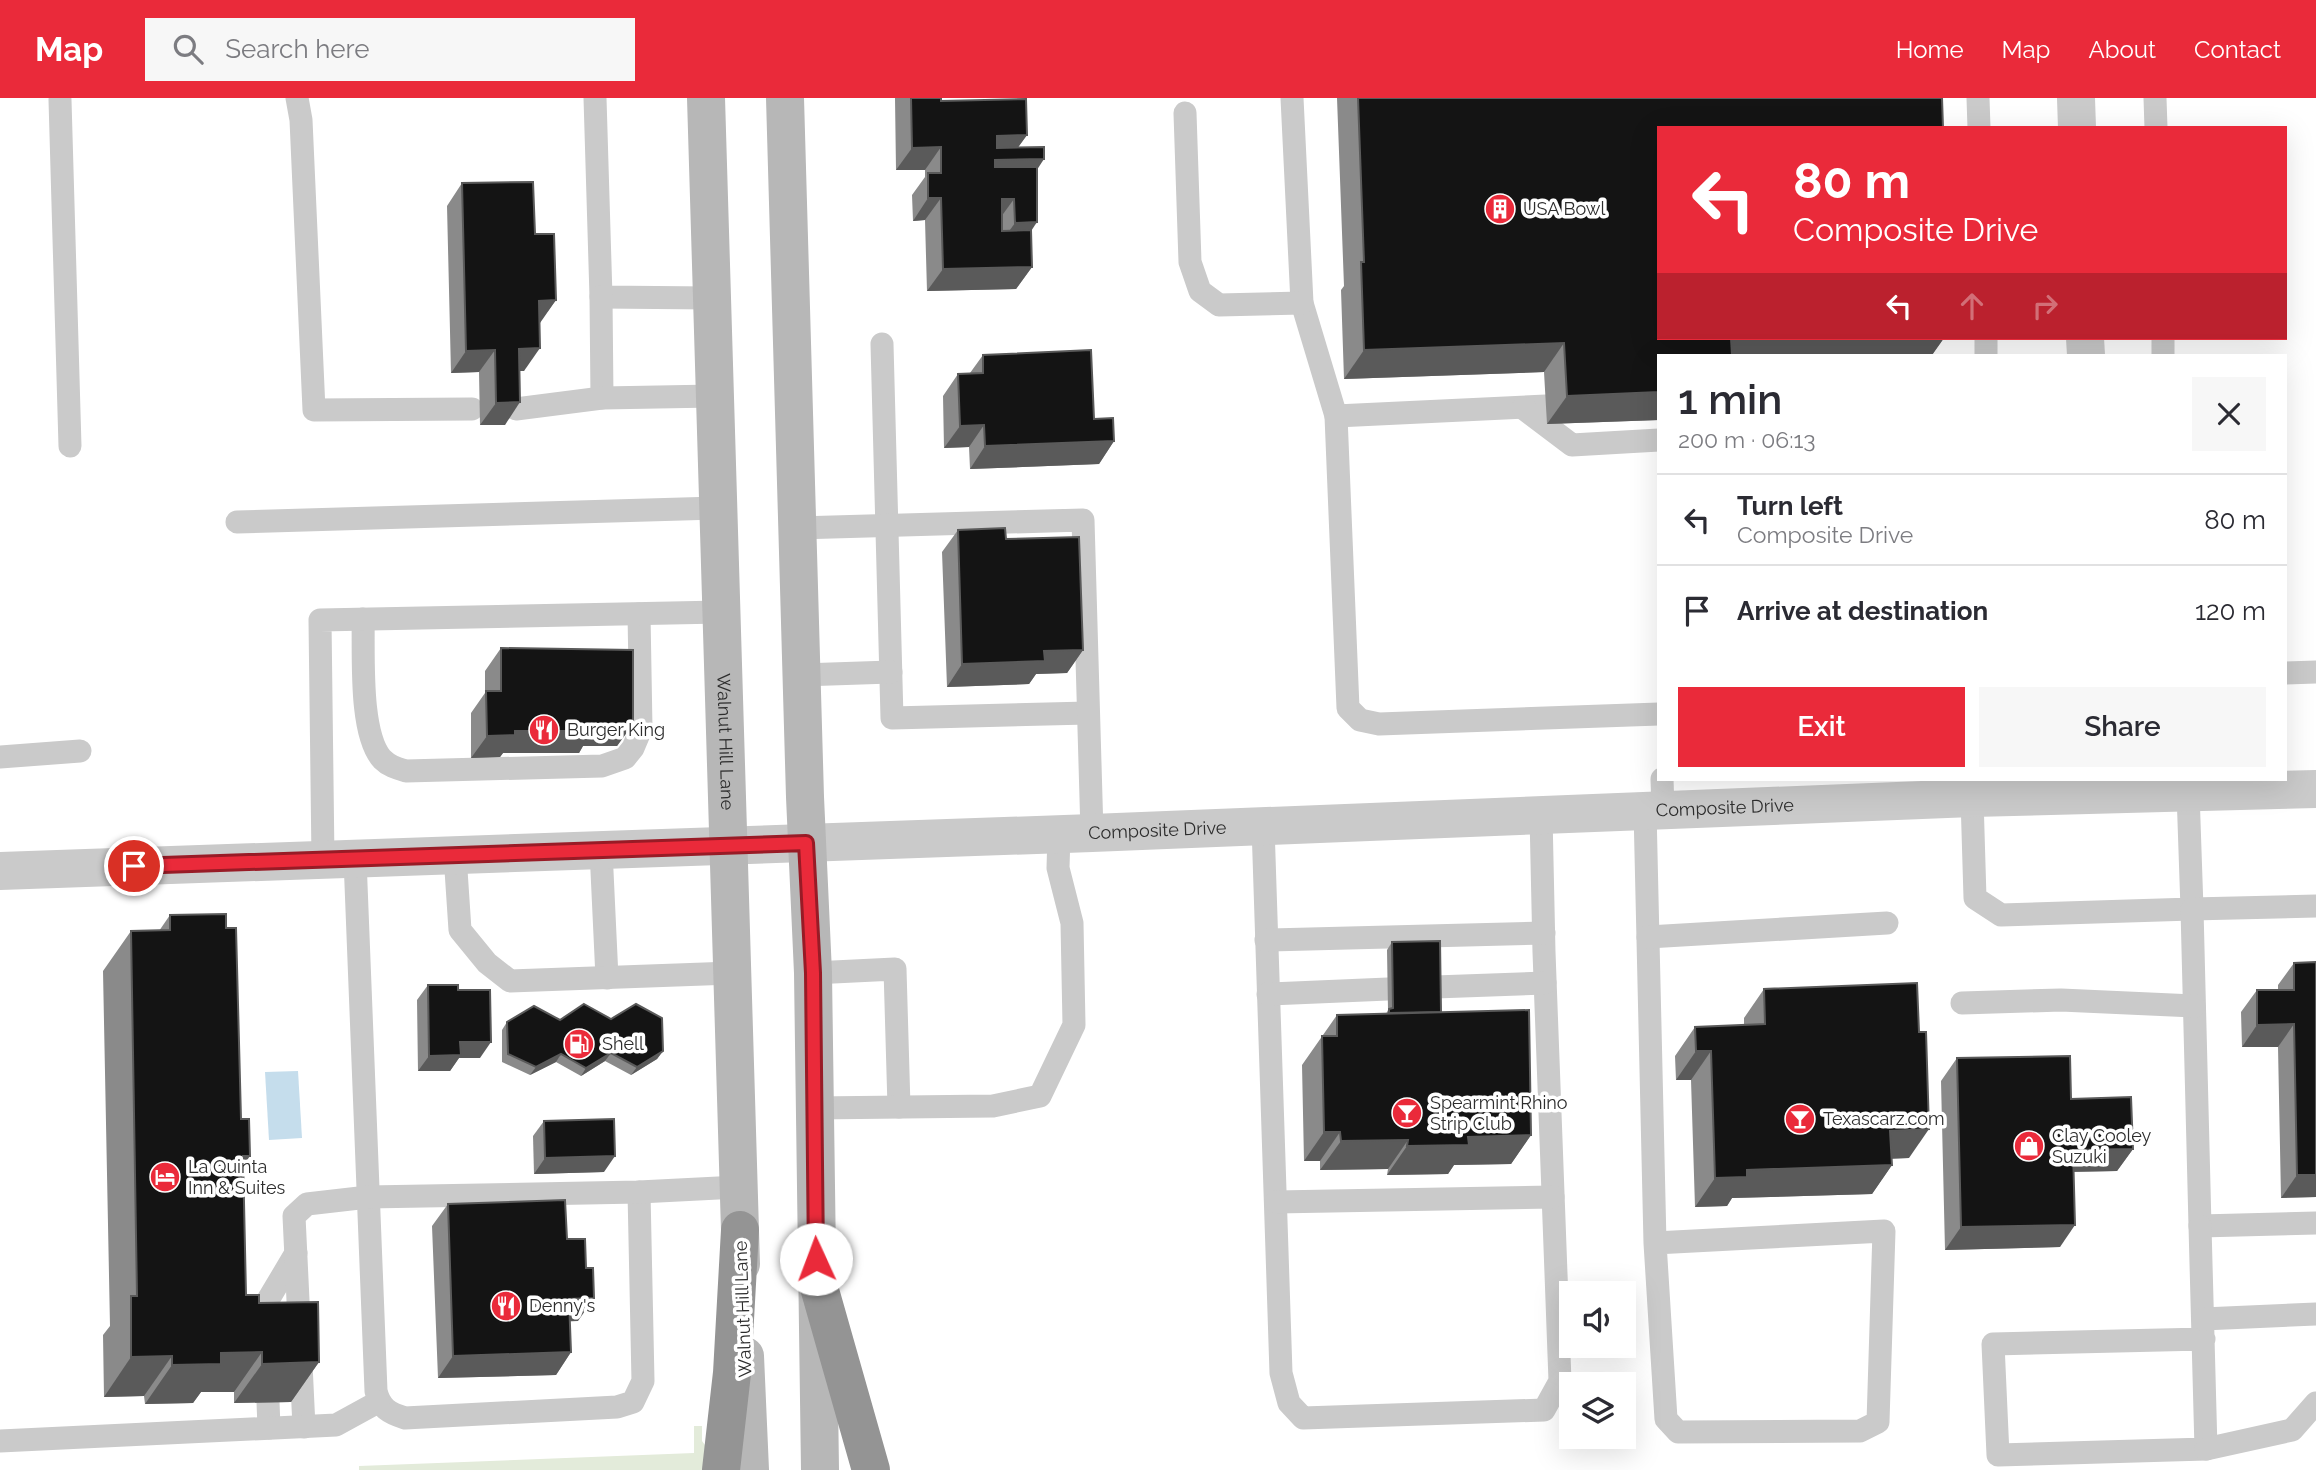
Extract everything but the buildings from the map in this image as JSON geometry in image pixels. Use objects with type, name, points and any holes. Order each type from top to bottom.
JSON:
[{"type":"highway","points":[[721,1470],[732,1373],[740,1230]]},
{"type":"highway","points":[[817,1280],[870,1470]]},
{"type":"main road","name":"Walnut Hill Lane","points":[[706,98],[738,1187],[750,1470]]},
{"type":"main road","points":[[785,98],[806,843],[813,973],[820,1470]]},
{"type":"street","points":[[2076,98],[2077,126]]},
{"type":"street","name":"Composite Drive","points":[[0,871],[1541,815],[1657,799],[1972,798],[2102,786],[2188,793],[2316,789]]},
{"type":"lane","points":[[297,98],[314,410],[472,409]]},
{"type":"lane","points":[[595,98],[602,398]]},
{"type":"lane","points":[[1292,98],[1302,303],[1336,416],[1348,708],[1360,720],[1379,724],[1657,714]]},
{"type":"lane","points":[[1978,98],[1979,126]]},
{"type":"lane","points":[[2155,98],[2156,126]]},
{"type":"lane","points":[[60,100],[70,446]]},
{"type":"lane","points":[[1185,113],[1190,262],[1200,291],[1219,305],[1302,303]]},
{"type":"lane","points":[[601,297],[711,298]]},
{"type":"lane","points":[[882,344],[892,718],[1088,713]]},
{"type":"lane","points":[[516,409],[602,398],[714,396]]},
{"type":"lane","points":[[1336,416],[1535,407],[1572,445],[1657,440]]},
{"type":"lane","points":[[237,522],[718,508]]},
{"type":"lane","points":[[797,528],[1083,520],[1088,713],[1075,833],[1058,868],[1072,923],[1074,1025],[1040,1096],[993,1106],[814,1108]]},
{"type":"lane","points":[[639,1192],[643,1381],[633,1402],[617,1407],[405,1418],[390,1413],[378,1402],[368,1197],[320,620],[721,612]]},
{"type":"lane","points":[[363,619],[367,724],[381,758],[390,766],[406,771],[602,766],[625,758],[634,748],[641,729],[639,614]]},
{"type":"lane","points":[[801,675],[891,672]]},
{"type":"lane","points":[[2287,673],[2316,672]]},
{"type":"lane","points":[[0,757],[79,751]]},
{"type":"lane","points":[[2188,793],[2206,1449]]},
{"type":"lane","points":[[1972,798],[1975,898],[2001,915],[2316,906]]},
{"type":"lane","points":[[1655,1243],[1884,1231],[1878,1422],[1860,1431],[1678,1432],[1666,1419],[1655,1243],[1648,937],[1657,799]]},
{"type":"lane","points":[[1263,826],[1281,1373],[1289,1403],[1303,1418],[1544,1410],[1560,1381],[1541,815]]},
{"type":"lane","points":[[601,850],[607,978]]},
{"type":"lane","points":[[455,855],[460,930],[487,963],[510,981],[732,973]]},
{"type":"lane","points":[[1648,937],[1887,923]]},
{"type":"lane","points":[[1266,940],[1544,933]]},
{"type":"lane","points":[[813,973],[895,969],[900,1107]]},
{"type":"lane","points":[[1435,987],[1545,983]]},
{"type":"lane","points":[[1268,993],[1388,989]]},
{"type":"lane","points":[[1962,1003],[2061,1000],[2194,1006]]},
{"type":"lane","points":[[304,1427],[294,1216],[307,1204],[368,1197],[639,1192],[738,1187]]},
{"type":"lane","points":[[1276,1202],[1553,1197]]},
{"type":"lane","points":[[2200,1226],[2316,1223]]},
{"type":"lane","points":[[266,1342],[265,1305],[296,1253]]},
{"type":"lane","points":[[2316,1314],[2203,1329],[1993,1344],[1998,1455],[2206,1449],[2292,1430],[2316,1403]]},
{"type":"lane","points":[[268,1402],[269,1428]]},
{"type":"lane","points":[[0,1441],[336,1425],[378,1402]]},
{"type":"green space","points":[[694,1426],[702,1426],[702,1441],[708,1449],[704,1470],[359,1470],[359,1466],[694,1453]]},
{"type":"water","points":[[298,1071],[302,1138],[269,1140],[265,1072]]},
{"type":"place","name":"USA Bowl","points":[[1500,209]]},
{"type":"place","name":"Burger King","points":[[544,730]]},
{"type":"place","name":"Shell","points":[[579,1044]]},
{"type":"place","name":"Spearmint Rhino Strip Club","points":[[1407,1113]]},
{"type":"place","name":"Texascarz.com","points":[[1800,1119]]},
{"type":"place","name":"Clay Cooley Suzuki","points":[[2029,1146]]},
{"type":"place","name":"La Quinta Inn & Suites","points":[[165,1177]]},
{"type":"place","name":"Denny's","points":[[506,1306]]},
{"type":"route","points":[[134,866],[806,843],[813,973],[816,1259]]}]
